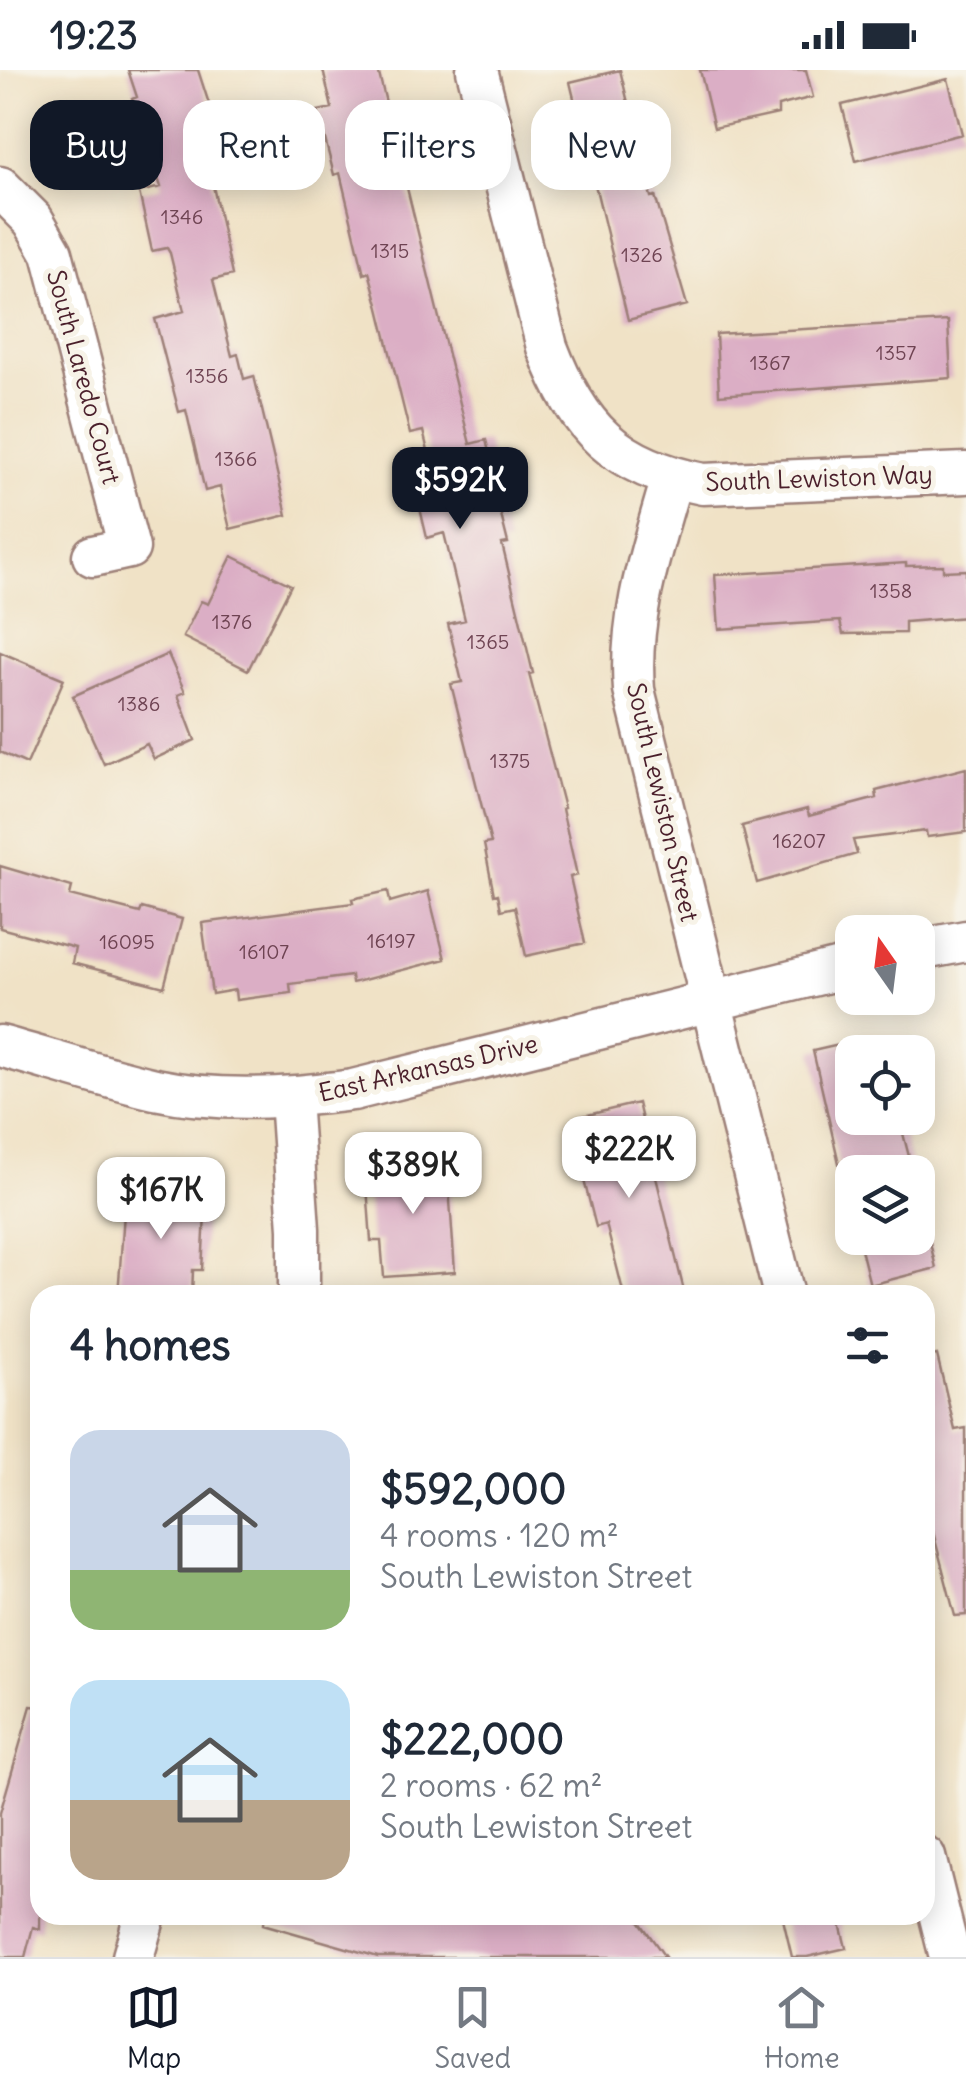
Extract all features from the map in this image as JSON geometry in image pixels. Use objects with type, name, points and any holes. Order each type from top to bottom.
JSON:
[{"type":"street","points":[[477,70],[547,348],[563,390],[591,429],[620,453],[672,478]]},
{"type":"street","name":"South Laredo Court","points":[[8,178],[52,253],[129,548],[93,556]]},
{"type":"street","name":"South Lewiston Way","points":[[672,478],[732,485],[966,473]]},
{"type":"street","name":"South Lewiston Street","points":[[672,478],[636,605],[633,676],[781,1285]]},
{"type":"street","points":[[935,947],[966,941]]},
{"type":"street","name":"East Arkansas Drive","points":[[0,1046],[157,1089],[236,1098],[290,1098],[353,1090],[835,970]]},
{"type":"street","points":[[290,1098],[299,1285]]},
{"type":"street","points":[[935,1897],[950,1957]]},
{"type":"street","points":[[133,1957],[142,1925]]},
{"type":"building","points":[[128,70],[198,70],[208,100],[183,100],[183,190],[214,190],[232,275],[213,280],[232,356],[238,354],[244,379],[254,376],[287,515],[230,529],[220,487],[205,491],[186,410],[179,412],[155,319],[184,311],[170,253],[167,248],[152,251],[139,192],[163,190],[163,100],[132,100],[137,97]]},
{"type":"building","points":[[323,70],[378,70],[385,100],[345,100],[345,190],[408,190],[470,444],[486,440],[503,507],[499,507],[508,543],[502,544],[533,673],[529,674],[564,808],[577,875],[570,877],[585,943],[526,956],[515,907],[501,910],[498,894],[494,895],[484,844],[491,843],[451,684],[462,682],[448,624],[465,620],[444,533],[427,538],[419,504],[440,499],[423,431],[410,434],[340,173],[334,175],[325,139],[325,110],[332,108]]},
{"type":"building","points":[[620,70],[627,100],[574,100],[570,82]]},
{"type":"building","points":[[700,70],[806,70],[813,97],[778,106],[778,114],[714,128]]},
{"type":"building","points":[[948,79],[962,134],[856,161],[842,105]]},
{"type":"building","points":[[596,190],[649,190],[651,197],[655,196],[687,305],[628,320]]},
{"type":"building","points":[[948,321],[951,378],[719,395],[716,334]]},
{"type":"building","points":[[232,556],[291,585],[248,670],[183,637],[201,601],[208,604]]},
{"type":"building","points":[[906,563],[943,565],[943,571],[966,570],[966,617],[905,622],[905,633],[843,634],[840,621],[719,629],[715,575]]},
{"type":"building","points":[[0,652],[64,679],[27,764],[0,752]]},
{"type":"building","points":[[168,654],[185,692],[178,695],[195,740],[154,759],[147,744],[104,764],[73,696]]},
{"type":"building","points":[[966,768],[966,832],[927,837],[926,831],[853,840],[857,854],[757,883],[742,826],[807,809],[809,816],[877,798],[876,791]]},
{"type":"building","points":[[0,866],[72,887],[70,895],[182,919],[164,987],[72,963],[75,948],[0,928]]},
{"type":"building","points":[[388,891],[390,902],[428,891],[445,959],[352,983],[351,976],[290,984],[291,993],[236,1000],[235,990],[212,994],[202,923],[353,903],[352,899]]},
{"type":"building","points":[[835,1046],[835,1135],[903,1135],[909,1155],[837,1155],[813,1051]]},
{"type":"building","points":[[638,1103],[683,1285],[621,1285],[606,1224],[596,1227],[578,1157],[589,1154],[579,1117]]},
{"type":"building","points":[[447,1158],[455,1272],[384,1277],[381,1241],[371,1241],[367,1186],[377,1185],[375,1163]]},
{"type":"building","points":[[126,1186],[199,1192],[197,1214],[205,1214],[202,1270],[193,1270],[192,1285],[119,1285]]},
{"type":"building","points":[[862,1255],[933,1255],[936,1268],[870,1285]]},
{"type":"building","points":[[935,1355],[955,1430],[966,1428],[966,1615],[955,1616],[935,1539]]},
{"type":"building","points":[[30,1709],[30,1925],[40,1925],[40,1929],[33,1927],[25,1957],[0,1957],[0,1813]]},
{"type":"building","points":[[266,1925],[642,1925],[665,1957],[378,1957]]},
{"type":"building","points":[[784,1925],[840,1925],[846,1948],[792,1957]]}]
